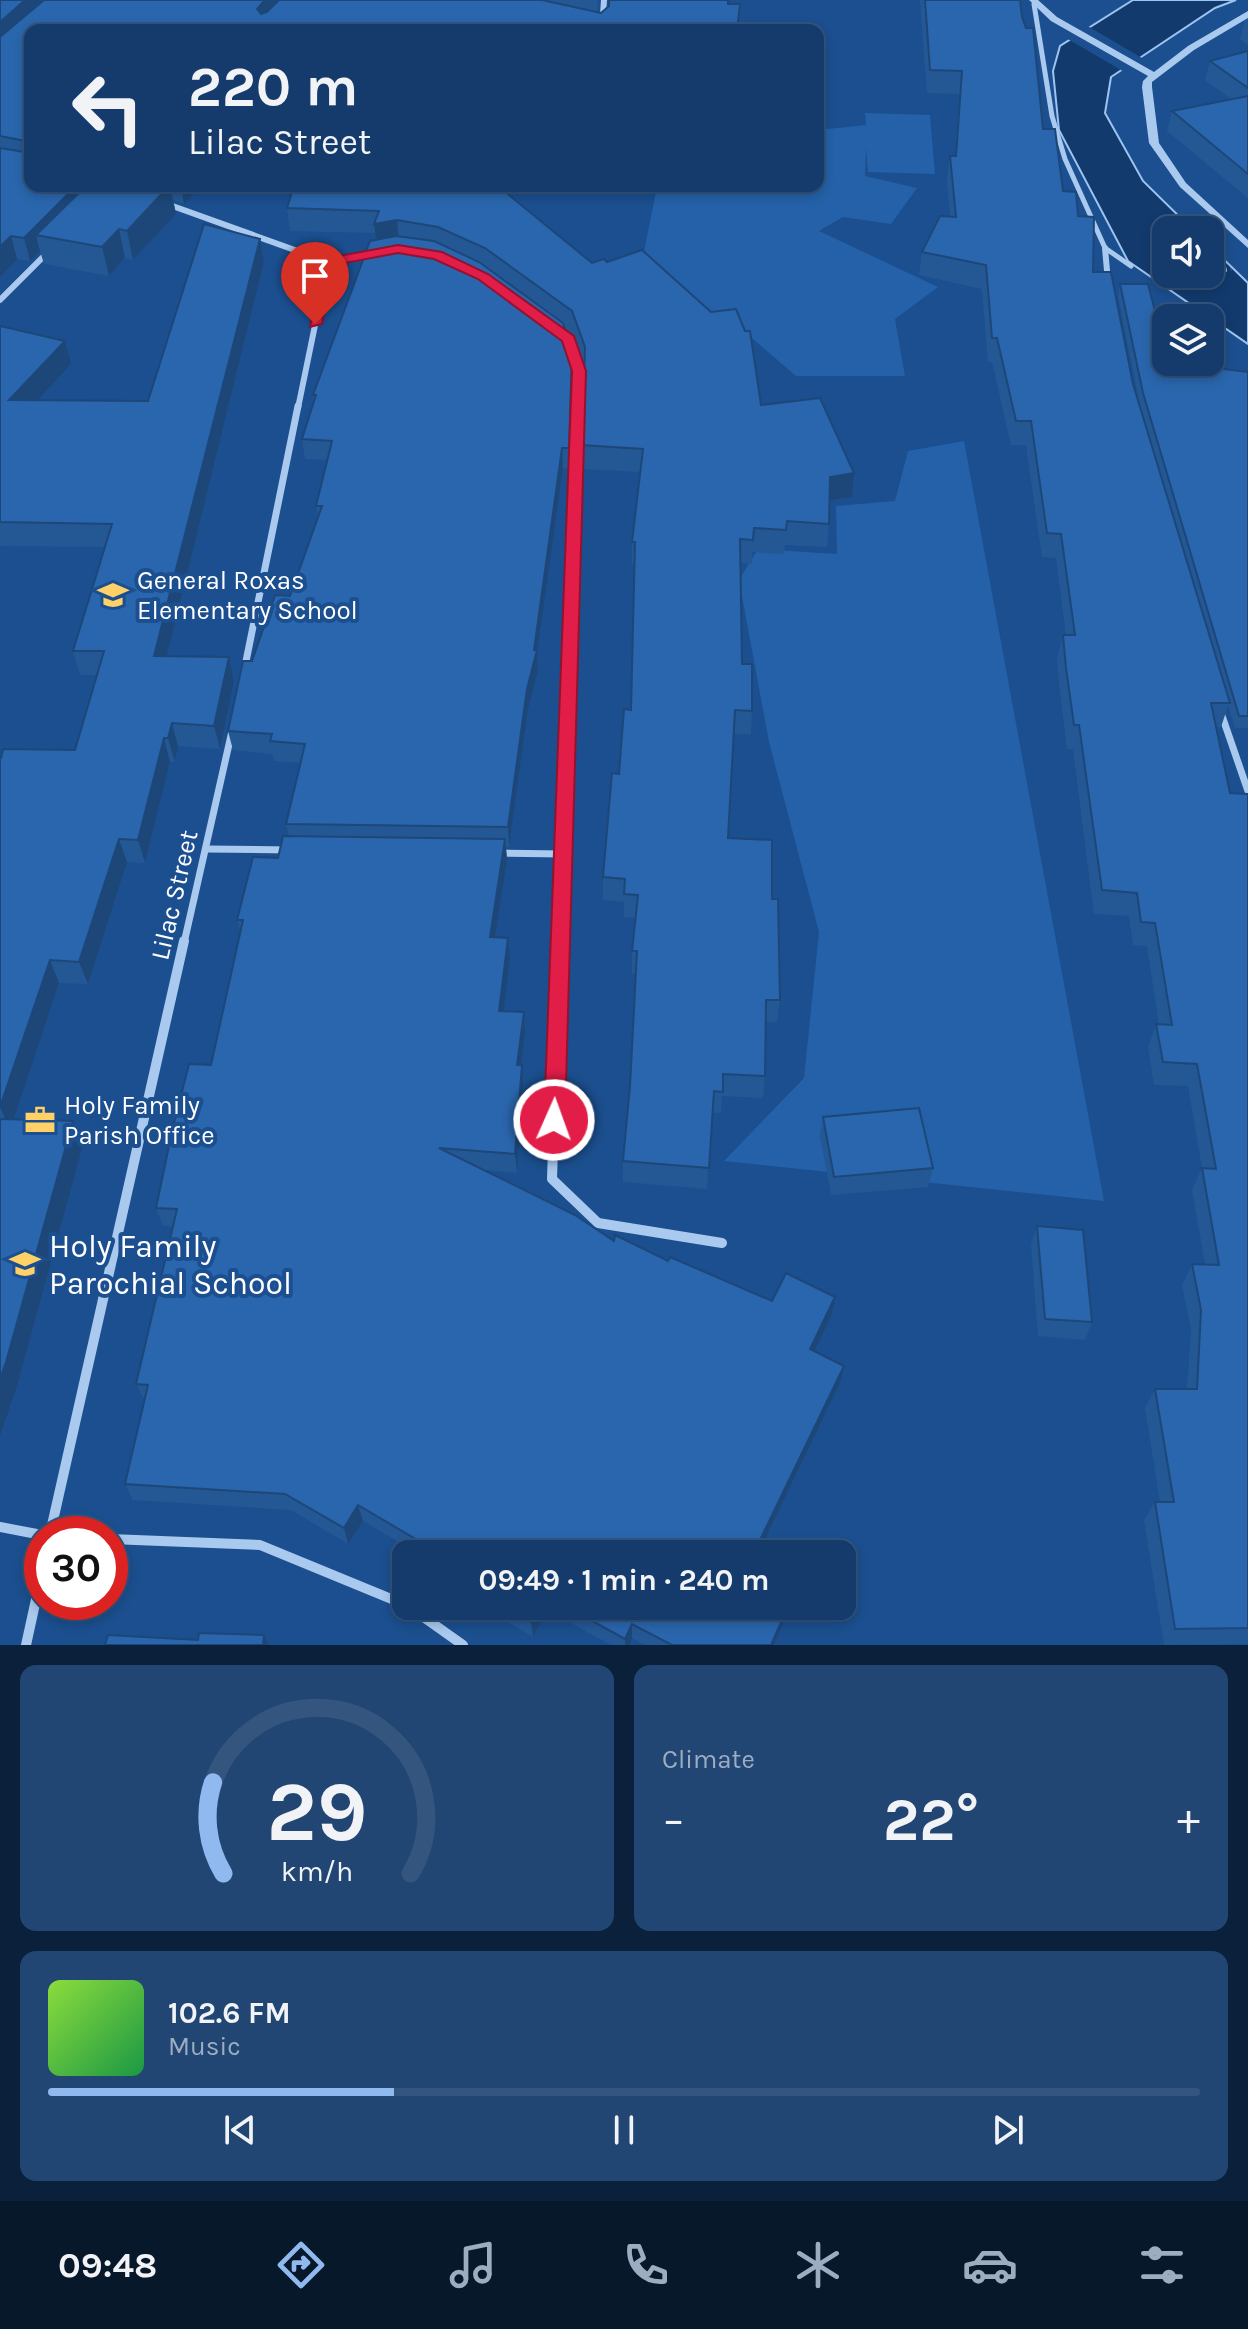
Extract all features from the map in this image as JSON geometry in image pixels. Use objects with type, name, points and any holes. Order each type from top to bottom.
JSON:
[{"type":"street","points":[[602,24],[604,0]]},
{"type":"street","points":[[1034,2],[1054,19],[1154,76]]},
{"type":"street","points":[[1034,2],[1052,116],[1065,159],[1105,248],[1109,291]]},
{"type":"street","points":[[1248,14],[1191,48],[1154,76],[1147,87],[1154,143],[1183,185],[1248,245]]},
{"type":"street","points":[[159,201],[328,262],[384,252]]},
{"type":"street","points":[[0,300],[61,238]]},
{"type":"street","points":[[1105,248],[1131,266]]},
{"type":"street","points":[[242,679],[328,262]]},
{"type":"street","points":[[557,330],[569,339],[579,371],[552,1179],[598,1223],[722,1243]]},
{"type":"street","points":[[1219,706],[1248,791]]},
{"type":"street","name":"Lilac Street","points":[[54,1516],[233,725]]},
{"type":"street","points":[[207,849],[300,850]]},
{"type":"street","points":[[485,852],[563,854]]},
{"type":"street","points":[[0,1527],[24,1532]]},
{"type":"street","points":[[128,1540],[260,1545],[392,1600]]},
{"type":"street","points":[[26,1645],[31,1620]]},
{"type":"street","points":[[427,1620],[463,1645]]},
{"type":"shaded area","points":[[1133,0],[1236,0],[1215,8],[1111,77],[1105,113],[1143,181],[1179,216],[1152,216],[1152,278],[1128,261],[1059,130],[1053,71],[1060,46]]},
{"type":"shaded area","points":[[865,113],[930,115],[935,174],[868,172],[866,148],[865,176],[917,188],[891,224],[843,217],[819,231],[938,287],[895,319],[905,376],[796,376],[745,332],[640,271],[656,192],[824,192],[824,129],[866,125]]},
{"type":"shaded area","points":[[1224,260],[1248,283],[1248,344],[1224,327],[1224,304],[1190,304],[1167,288],[1224,288]]},
{"type":"shaded area","points":[[964,441],[1104,1201],[724,1161],[804,1078],[819,932],[769,742],[739,580],[758,549],[837,554],[836,506],[895,501],[908,451]]},
{"type":"pier","points":[[1086,25],[1147,61],[1126,73],[1066,38]]},
{"type":"building","points":[[0,0],[25,0],[0,22]]},
{"type":"building","points":[[44,0],[265,0],[257,9],[261,14],[279,0],[542,0],[601,13],[609,6],[609,0],[728,0],[728,4],[740,4],[738,24],[24,24],[24,141],[0,136],[0,37]]},
{"type":"building","points":[[925,0],[1020,0],[1026,28],[1033,28],[1043,129],[1055,129],[1063,191],[1076,192],[1078,216],[1094,217],[1093,272],[1111,272],[1133,384],[1230,703],[1211,703],[1230,793],[1248,794],[1248,1628],[1175,1629],[1155,1502],[1174,1502],[1155,1389],[1197,1389],[1201,1310],[1192,1264],[1219,1265],[1202,1168],[1216,1169],[1197,1064],[1163,1062],[1156,1024],[1172,1025],[1155,923],[1141,922],[1137,893],[1102,890],[1079,725],[1074,725],[1066,668],[1063,635],[1075,635],[1061,534],[1047,533],[1031,421],[1016,421],[997,338],[992,338],[986,265],[922,252],[940,216],[956,217],[950,156],[956,156],[962,71],[930,70]]},
{"type":"building","points":[[1248,51],[1248,88],[1210,61]]},
{"type":"building","points":[[1248,96],[1248,174],[1172,111]]},
{"type":"building","points":[[0,148],[24,152],[24,192],[70,192],[24,238],[11,236],[0,247]]},
{"type":"building","points":[[80,192],[163,192],[127,231],[119,229],[102,247],[36,235]]},
{"type":"building","points":[[292,192],[505,192],[592,263],[604,259],[607,262],[642,250],[711,312],[736,309],[745,331],[750,331],[761,405],[820,398],[854,473],[830,477],[829,524],[787,521],[786,530],[754,528],[753,540],[740,539],[742,664],[752,664],[752,711],[735,710],[728,838],[772,840],[772,899],[778,899],[780,1000],[766,1000],[765,1076],[723,1074],[723,1092],[714,1091],[709,1168],[623,1161],[637,951],[632,951],[638,895],[624,894],[625,879],[603,877],[612,773],[619,774],[624,709],[631,710],[635,542],[632,542],[643,449],[582,445],[585,347],[572,311],[485,248],[438,227],[397,220],[374,224],[379,211],[287,208]]},
{"type":"building","points":[[204,224],[260,239],[154,656],[229,657],[214,726],[172,723],[168,738],[164,738],[138,840],[119,839],[79,962],[50,960],[0,1107],[0,758],[3,749],[75,750],[104,651],[73,651],[112,524],[0,522],[0,326],[65,341],[9,400],[148,401]]},
{"type":"building","points":[[396,236],[434,241],[479,262],[563,323],[572,352],[569,448],[562,448],[534,650],[537,650],[527,689],[508,827],[286,824],[305,744],[270,741],[272,734],[228,731],[243,661],[252,661],[275,595],[290,596],[322,506],[316,506],[332,441],[302,439],[316,395],[313,395],[370,241]]},
{"type":"building","points":[[1120,284],[1148,284],[1153,304],[1152,376],[1224,376],[1224,369],[1248,372],[1248,716],[1239,716],[1143,393]]},
{"type":"building","points":[[283,836],[505,839],[490,937],[508,938],[499,1011],[524,1012],[517,1065],[522,1065],[515,1154],[439,1148],[575,1215],[614,1241],[615,1235],[668,1261],[670,1257],[772,1301],[786,1273],[835,1297],[810,1349],[844,1366],[760,1540],[417,1540],[358,1505],[344,1528],[285,1494],[125,1484],[148,1385],[136,1384],[177,1209],[156,1208],[173,1127],[189,1064],[211,1065],[243,920],[237,920],[253,857],[278,858]]},
{"type":"building","points":[[919,1108],[933,1168],[834,1177],[823,1117]]},
{"type":"building","name":"Holy Family Parochial School","points":[[0,1119],[73,1121],[0,1379]]},
{"type":"building","points":[[1037,1226],[1083,1230],[1092,1322],[1045,1319]]},
{"type":"building","points":[[590,1620],[782,1620],[771,1645],[672,1645],[632,1624],[625,1639]]},
{"type":"building","points":[[199,1633],[264,1635],[263,1645],[105,1645],[108,1635],[198,1640]]},
{"type":"place","name":"General Roxas Elementary School","points":[[113,595]]},
{"type":"place","name":"Holy Family Parish Office","points":[[40,1120]]},
{"type":"place","name":"Holy Family Parochial School","points":[[25,1264]]},
{"type":"route","points":[[315,324],[328,262],[398,249],[437,255],[483,276],[569,339],[579,371],[554,1120]]}]
